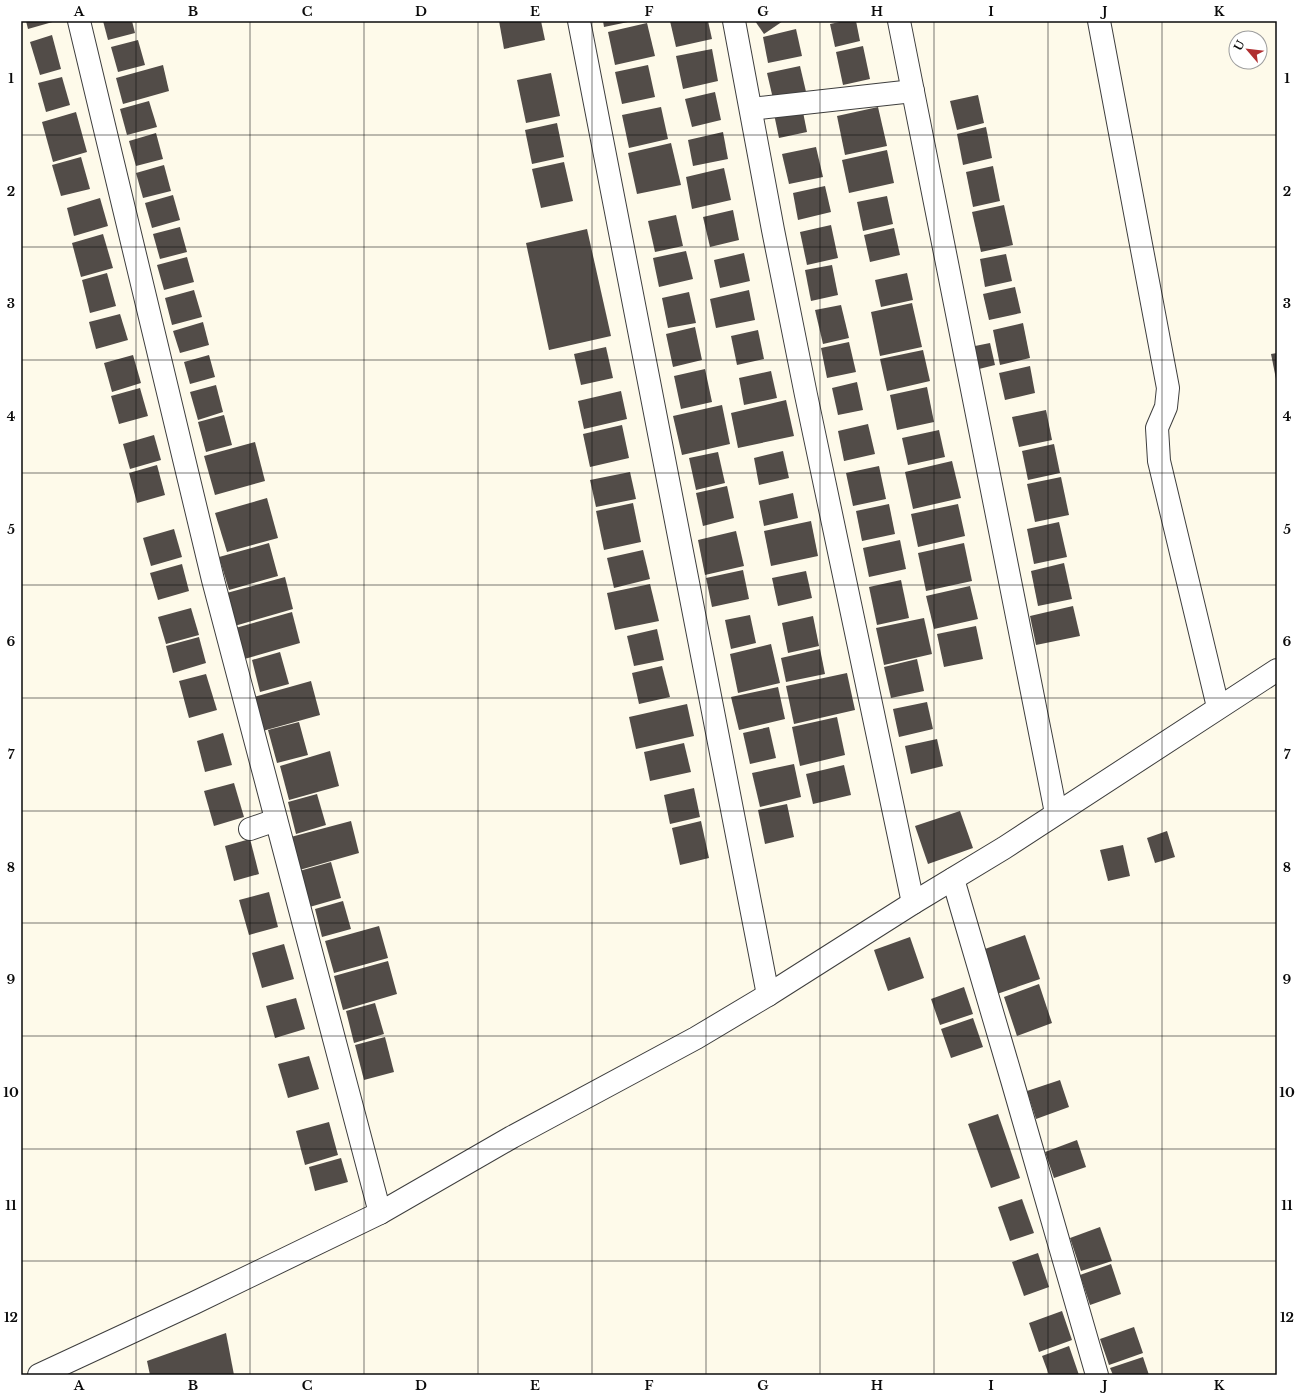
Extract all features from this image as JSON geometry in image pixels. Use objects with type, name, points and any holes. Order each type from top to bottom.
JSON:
[{"type":"street","points":[[79,21],[213,580],[380,1213]]},
{"type":"street","points":[[579,21],[768,995]]},
{"type":"street","points":[[734,21],[804,388],[914,903]]},
{"type":"street","points":[[899,21],[1056,813]]},
{"type":"street","points":[[1099,21],[1168,388],[1166,407],[1157,428],[1158,461],[1218,708]]},
{"type":"street","points":[[751,108],[913,91]]},
{"type":"street","points":[[39,1375],[194,1303],[380,1213],[512,1137],[696,1038],[768,995],[1004,848],[1277,670]]},
{"type":"street","points":[[250,829],[276,820]]},
{"type":"street","points":[[953,879],[1015,1087],[1097,1375]]},
{"type":"building","points":[[26,21],[56,21],[28,29]]},
{"type":"building","points":[[103,21],[132,21],[135,33],[108,40]]},
{"type":"building","points":[[499,21],[541,21],[545,40],[504,49]]},
{"type":"building","points":[[603,21],[628,21],[628,22],[604,27]]},
{"type":"building","points":[[670,21],[708,21],[712,39],[676,47]]},
{"type":"building","points":[[755,21],[783,21],[764,34]]},
{"type":"building","points":[[844,21],[856,21],[860,41],[835,47],[830,24]]},
{"type":"building","points":[[647,23],[655,56],[615,65],[608,32]]},
{"type":"building","points":[[796,29],[802,56],[768,63],[763,37]]},
{"type":"building","points":[[52,35],[61,69],[40,75],[30,42]]},
{"type":"building","points":[[138,40],[145,65],[118,72],[111,47]]},
{"type":"building","points":[[863,46],[870,79],[843,85],[836,52]]},
{"type":"building","points":[[712,49],[718,81],[683,89],[676,56]]},
{"type":"building","points":[[163,65],[169,91],[123,104],[116,78]]},
{"type":"building","points":[[648,65],[655,97],[622,104],[615,72]]},
{"type":"building","points":[[800,66],[807,96],[774,103],[767,73]]},
{"type":"building","points":[[551,73],[560,116],[526,123],[517,80]]},
{"type":"building","points":[[62,77],[70,105],[46,112],[38,83]]},
{"type":"building","points":[[715,92],[721,120],[692,127],[685,99]]},
{"type":"building","points":[[978,95],[984,123],[957,130],[950,101]]},
{"type":"building","points":[[149,101],[157,127],[127,135],[120,109]]},
{"type":"building","points":[[661,107],[668,139],[629,148],[622,115]]},
{"type":"building","points":[[802,107],[807,132],[779,138],[774,114]]},
{"type":"building","points":[[878,107],[887,146],[845,155],[837,116]]},
{"type":"building","points":[[76,112],[87,152],[53,162],[42,122]]},
{"type":"building","points":[[557,123],[564,157],[532,164],[525,130]]},
{"type":"building","points":[[986,127],[992,158],[963,165],[957,134]]},
{"type":"building","points":[[723,132],[728,159],[693,166],[688,140]]},
{"type":"building","points":[[156,133],[163,159],[136,166],[129,141]]},
{"type":"building","points":[[671,143],[681,185],[637,194],[628,153]]},
{"type":"building","points":[[816,147],[823,177],[789,184],[782,154]]},
{"type":"building","points":[[887,150],[894,183],[849,193],[842,160]]},
{"type":"building","points":[[81,157],[90,189],[61,196],[52,165]]},
{"type":"building","points":[[564,162],[573,201],[541,208],[532,169]]},
{"type":"building","points":[[164,165],[171,191],[143,198],[136,173]]},
{"type":"building","points":[[993,166],[1000,201],[973,207],[966,172]]},
{"type":"building","points":[[724,168],[731,200],[692,209],[686,177]]},
{"type":"building","points":[[825,186],[831,212],[798,220],[793,193]]},
{"type":"building","points":[[173,195],[180,220],[152,228],[145,203]]},
{"type":"building","points":[[887,196],[893,224],[863,231],[857,202]]},
{"type":"building","points":[[100,198],[108,226],[74,236],[67,208]]},
{"type":"building","points":[[1004,205],[1013,245],[981,252],[972,212]]},
{"type":"building","points":[[733,210],[739,240],[710,247],[703,217]]},
{"type":"building","points":[[676,215],[683,246],[655,252],[648,221]]},
{"type":"building","points":[[831,225],[838,258],[807,265],[800,232]]},
{"type":"building","points":[[180,227],[187,252],[160,259],[153,234]]},
{"type":"building","points":[[894,228],[900,255],[870,262],[864,235]]},
{"type":"building","points":[[587,229],[611,336],[549,350],[526,243]]},
{"type":"building","points":[[103,234],[113,268],[81,277],[72,243]]},
{"type":"building","points":[[686,251],[693,279],[659,287],[653,258]]},
{"type":"building","points":[[744,253],[750,281],[720,288],[714,260]]},
{"type":"building","points":[[1006,254],[1012,281],[985,287],[980,259]]},
{"type":"building","points":[[187,257],[194,282],[164,290],[157,265]]},
{"type":"building","points":[[832,265],[838,295],[811,301],[805,270]]},
{"type":"building","points":[[107,273],[116,306],[90,313],[82,280]]},
{"type":"building","points":[[907,273],[913,300],[881,307],[875,280]]},
{"type":"building","points":[[1015,287],[1021,313],[989,320],[983,294]]},
{"type":"building","points":[[194,290],[202,317],[172,325],[165,298]]},
{"type":"building","points":[[749,290],[755,320],[716,328],[710,299]]},
{"type":"building","points":[[689,292],[696,323],[668,328],[662,298]]},
{"type":"building","points":[[912,303],[922,347],[880,356],[871,312]]},
{"type":"building","points":[[841,305],[849,338],[823,344],[815,310]]},
{"type":"building","points":[[120,314],[128,340],[96,349],[89,322]]},
{"type":"building","points":[[203,322],[209,345],[180,353],[173,331]]},
{"type":"building","points":[[1023,323],[1030,358],[1000,365],[993,330]]},
{"type":"building","points":[[695,327],[702,360],[673,367],[666,334]]},
{"type":"building","points":[[758,330],[764,359],[737,365],[731,336]]},
{"type":"building","points":[[849,342],[856,372],[827,378],[821,348]]},
{"type":"building","points":[[990,343],[995,365],[975,370],[970,347]]},
{"type":"building","points":[[606,347],[613,378],[581,385],[574,354]]},
{"type":"building","points":[[923,350],[930,381],[887,391],[880,359]]},
{"type":"building","points":[[1277,353],[1277,379],[1276,379],[1271,354]]},
{"type":"building","points":[[133,355],[141,383],[112,392],[104,363]]},
{"type":"building","points":[[209,355],[215,377],[190,384],[184,362]]},
{"type":"building","points":[[1030,366],[1035,393],[1005,400],[999,373]]},
{"type":"building","points":[[705,369],[712,402],[681,409],[674,376]]},
{"type":"building","points":[[771,371],[777,398],[744,405],[739,378]]},
{"type":"building","points":[[857,382],[863,410],[838,415],[832,388]]},
{"type":"building","points":[[216,385],[223,412],[198,420],[190,392]]},
{"type":"building","points":[[927,387],[934,422],[897,430],[890,395]]},
{"type":"building","points":[[140,388],[148,416],[119,424],[111,396]]},
{"type":"building","points":[[621,391],[627,419],[584,429],[578,401]]},
{"type":"building","points":[[786,400],[794,436],[738,448],[731,413]]},
{"type":"building","points":[[722,405],[730,444],[682,455],[673,416]]},
{"type":"building","points":[[1046,410],[1052,440],[1019,447],[1012,417]]},
{"type":"building","points":[[224,415],[232,445],[206,452],[198,422]]},
{"type":"building","points":[[868,424],[875,454],[844,461],[838,431]]},
{"type":"building","points":[[622,425],[629,458],[590,467],[583,434]]},
{"type":"building","points":[[939,430],[945,457],[908,465],[902,438]]},
{"type":"building","points":[[154,435],[161,460],[130,469],[123,444]]},
{"type":"building","points":[[255,442],[265,481],[215,495],[204,456]]},
{"type":"building","points":[[1054,444],[1060,473],[1028,480],[1022,451]]},
{"type":"building","points":[[783,451],[789,478],[759,485],[754,458]]},
{"type":"building","points":[[718,452],[725,483],[696,490],[689,458]]},
{"type":"building","points":[[952,461],[961,498],[913,509],[905,472]]},
{"type":"building","points":[[157,465],[165,495],[137,503],[129,473]]},
{"type":"building","points":[[879,466],[886,499],[853,506],[846,473]]},
{"type":"building","points":[[630,472],[636,499],[596,507],[590,480]]},
{"type":"building","points":[[1061,477],[1069,515],[1035,522],[1027,484]]},
{"type":"building","points":[[727,486],[734,518],[703,526],[696,493]]},
{"type":"building","points":[[793,493],[798,518],[764,526],[759,501]]},
{"type":"building","points":[[267,498],[278,538],[227,552],[215,513]]},
{"type":"building","points":[[633,503],[641,542],[604,550],[596,511]]},
{"type":"building","points":[[889,504],[895,534],[862,541],[856,511]]},
{"type":"building","points":[[958,504],[965,536],[918,547],[911,514]]},
{"type":"building","points":[[811,521],[818,556],[771,566],[764,531]]},
{"type":"building","points":[[1059,522],[1067,557],[1034,564],[1027,529]]},
{"type":"building","points":[[174,529],[182,557],[151,566],[143,538]]},
{"type":"building","points":[[736,531],[744,566],[705,575],[698,540]]},
{"type":"building","points":[[900,540],[906,569],[869,577],[863,548]]},
{"type":"building","points":[[269,543],[278,576],[229,590],[219,557]]},
{"type":"building","points":[[964,543],[972,581],[926,591],[918,553]]},
{"type":"building","points":[[643,550],[650,579],[614,588],[607,558]]},
{"type":"building","points":[[1064,563],[1072,599],[1038,606],[1031,571]]},
{"type":"building","points":[[182,564],[189,591],[158,600],[150,573]]},
{"type":"building","points":[[743,570],[749,599],[712,607],[706,578]]},
{"type":"building","points":[[806,571],[812,598],[778,606],[772,578]]},
{"type":"building","points":[[285,577],[293,609],[231,627],[223,594]]},
{"type":"building","points":[[901,580],[909,618],[877,625],[869,587]]},
{"type":"building","points":[[650,584],[659,621],[615,630],[607,593]]},
{"type":"building","points":[[970,586],[978,619],[934,629],[926,596]]},
{"type":"building","points":[[1073,606],[1080,636],[1036,645],[1030,616]]},
{"type":"building","points":[[191,608],[199,635],[166,644],[158,617]]},
{"type":"building","points":[[292,612],[300,643],[241,660],[232,629]]},
{"type":"building","points":[[750,615],[756,643],[731,649],[725,620]]},
{"type":"building","points":[[813,616],[819,646],[788,653],[782,623]]},
{"type":"building","points":[[924,618],[932,654],[884,665],[876,628]]},
{"type":"building","points":[[976,626],[983,659],[944,667],[937,634]]},
{"type":"building","points":[[657,629],[664,660],[634,666],[627,636]]},
{"type":"building","points":[[199,637],[206,663],[173,673],[166,646]]},
{"type":"building","points":[[771,644],[780,683],[738,693],[730,654]]},
{"type":"building","points":[[820,649],[825,674],[786,682],[781,658]]},
{"type":"building","points":[[280,652],[289,684],[260,692],[252,660]]},
{"type":"building","points":[[917,659],[924,691],[891,698],[884,667]]},
{"type":"building","points":[[662,666],[670,697],[639,704],[632,673]]},
{"type":"building","points":[[847,673],[855,710],[794,724],[786,686]]},
{"type":"building","points":[[206,674],[217,710],[189,718],[179,681]]},
{"type":"building","points":[[311,681],[320,715],[259,732],[250,698]]},
{"type":"building","points":[[778,687],[785,719],[739,730],[731,697]]},
{"type":"building","points":[[927,702],[933,729],[899,737],[893,709]]},
{"type":"building","points":[[687,704],[694,736],[636,749],[629,717]]},
{"type":"building","points":[[837,717],[845,755],[800,766],[792,727]]},
{"type":"building","points":[[299,722],[308,755],[277,763],[268,730]]},
{"type":"building","points":[[769,727],[776,758],[750,764],[743,733]]},
{"type":"building","points":[[223,733],[232,765],[205,772],[197,741]]},
{"type":"building","points":[[937,739],[943,766],[911,774],[905,746]]},
{"type":"building","points":[[684,743],[691,772],[650,781],[644,752]]},
{"type":"building","points":[[330,751],[339,786],[289,800],[280,766]]},
{"type":"building","points":[[794,764],[801,797],[760,807],[752,773]]},
{"type":"building","points":[[844,765],[851,795],[813,804],[806,774]]},
{"type":"building","points":[[234,783],[244,817],[214,826],[204,791]]},
{"type":"building","points":[[694,788],[700,817],[670,824],[664,795]]},
{"type":"building","points":[[317,794],[326,825],[296,834],[288,802]]},
{"type":"building","points":[[787,804],[794,837],[765,844],[758,810]]},
{"type":"building","points":[[960,811],[973,848],[928,864],[915,826]]},
{"type":"building","points":[[351,821],[359,853],[296,871],[287,838]]},
{"type":"building","points":[[701,821],[709,858],[680,865],[672,828]]},
{"type":"building","points":[[1167,831],[1175,857],[1155,863],[1147,838]]},
{"type":"building","points":[[250,839],[259,874],[234,881],[225,846]]},
{"type":"building","points":[[1123,845],[1130,876],[1108,881],[1100,850]]},
{"type":"building","points":[[331,862],[341,898],[306,908],[296,872]]},
{"type":"building","points":[[269,892],[278,927],[249,935],[239,900]]},
{"type":"building","points":[[343,901],[351,929],[322,937],[315,909]]},
{"type":"building","points":[[379,926],[388,958],[334,973],[325,941]]},
{"type":"building","points":[[1025,935],[1040,979],[997,994],[982,950]]},
{"type":"building","points":[[910,937],[924,978],[888,991],[874,950]]},
{"type":"building","points":[[284,944],[294,979],[262,988],[252,953]]},
{"type":"building","points":[[388,961],[397,994],[343,1010],[334,976]]},
{"type":"building","points":[[1039,984],[1052,1023],[1017,1036],[1004,997]]},
{"type":"building","points":[[964,987],[973,1014],[940,1025],[931,999]]},
{"type":"building","points":[[296,998],[305,1029],[275,1038],[266,1006]]},
{"type":"building","points":[[375,1003],[384,1034],[354,1043],[346,1011]]},
{"type":"building","points":[[973,1018],[983,1047],[951,1058],[941,1029]]},
{"type":"building","points":[[385,1037],[394,1072],[364,1080],[355,1045]]},
{"type":"building","points":[[309,1056],[319,1089],[288,1098],[278,1064]]},
{"type":"building","points":[[1060,1080],[1069,1107],[1036,1119],[1027,1091]]},
{"type":"building","points":[[998,1114],[1020,1178],[991,1188],[968,1124]]},
{"type":"building","points":[[329,1122],[338,1155],[305,1165],[296,1131]]},
{"type":"building","points":[[1077,1140],[1086,1167],[1054,1178],[1045,1152]]},
{"type":"building","points":[[341,1158],[348,1182],[315,1191],[309,1167]]},
{"type":"building","points":[[1022,1199],[1034,1233],[1010,1241],[998,1207]]},
{"type":"building","points":[[1100,1227],[1112,1261],[1081,1271],[1070,1238]]},
{"type":"building","points":[[1038,1253],[1049,1287],[1024,1296],[1012,1262]]},
{"type":"building","points":[[1111,1264],[1121,1294],[1090,1305],[1080,1275]]},
{"type":"building","points":[[1062,1311],[1072,1340],[1039,1352],[1029,1323]]},
{"type":"building","points":[[1134,1327],[1143,1353],[1109,1365],[1100,1339]]},
{"type":"building","points":[[226,1333],[234,1375],[150,1375],[147,1361]]},
{"type":"building","points":[[1069,1346],[1079,1375],[1049,1375],[1042,1356]]},
{"type":"building","points":[[1143,1357],[1149,1375],[1113,1375],[1110,1368]]}]
